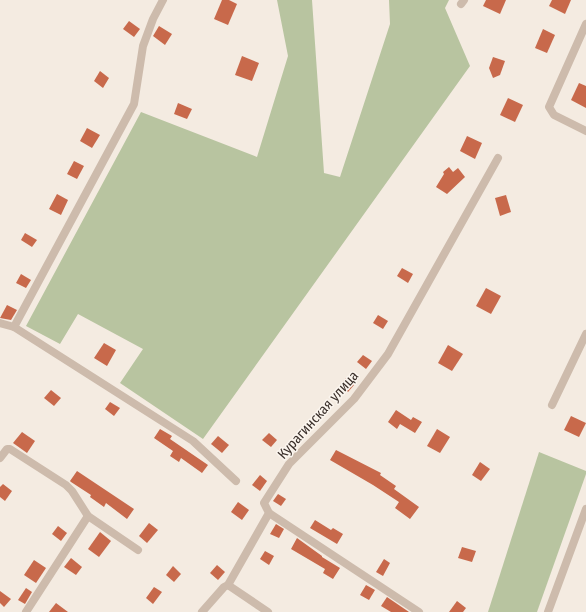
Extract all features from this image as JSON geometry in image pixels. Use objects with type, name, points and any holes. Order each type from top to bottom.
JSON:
[{"type":"street","points":[[14,327],[134,104],[143,46],[153,19],[163,0]]},
{"type":"street","points":[[586,24],[549,107],[554,115],[586,131]]},
{"type":"street","name":"Курагинская улица","points":[[269,513],[264,503],[289,464],[354,399],[388,354],[474,197],[498,158]]},
{"type":"street","points":[[0,323],[14,327],[193,441],[236,481]]},
{"type":"street","points":[[552,405],[586,334]]},
{"type":"street","points":[[0,458],[8,449],[10,449],[66,485],[72,491],[88,516],[138,550]]},
{"type":"street","points":[[548,612],[586,509]]},
{"type":"street","points":[[202,612],[224,587],[228,585],[269,513],[419,612]]},
{"type":"street","points":[[26,612],[88,516]]},
{"type":"street","points":[[228,585],[268,612]]},
{"type":"green space","points":[[277,0],[312,0],[324,173],[340,177],[390,24],[389,0],[449,0],[445,8],[470,66],[203,439],[120,383],[143,349],[78,314],[60,344],[26,326],[141,112],[257,157],[288,56]]},
{"type":"green space","points":[[539,452],[586,471],[586,474],[537,612],[488,612]]},
{"type":"building","points":[[222,0],[229,0],[237,4],[228,25],[214,19]]},
{"type":"building","points":[[486,0],[506,0],[500,14],[483,6]]},
{"type":"building","points":[[552,0],[571,0],[565,14],[549,6]]},
{"type":"building","points":[[129,21],[140,29],[134,37],[123,29]]},
{"type":"building","points":[[159,26],[172,34],[165,45],[153,36]]},
{"type":"building","points":[[543,29],[555,35],[547,53],[535,48]]},
{"type":"building","points":[[242,56],[259,63],[252,81],[235,75]]},
{"type":"building","points":[[493,57],[505,61],[500,75],[493,78],[489,68]]},
{"type":"building","points":[[100,71],[109,78],[103,88],[94,81]]},
{"type":"building","points":[[579,83],[586,86],[586,108],[571,100]]},
{"type":"building","points":[[508,98],[523,105],[515,122],[500,115]]},
{"type":"building","points":[[178,103],[192,109],[187,119],[174,114]]},
{"type":"building","points":[[87,128],[100,135],[92,148],[80,141]]},
{"type":"building","points":[[467,136],[482,143],[475,159],[460,151]]},
{"type":"building","points":[[74,161],[84,166],[77,179],[67,174]]},
{"type":"building","points":[[449,167],[453,172],[458,168],[465,177],[447,194],[436,187],[444,174],[443,172]]},
{"type":"building","points":[[57,194],[68,200],[61,215],[49,209]]},
{"type":"building","points":[[506,195],[511,212],[500,216],[495,198]]},
{"type":"building","points":[[25,233],[37,240],[32,247],[21,240]]},
{"type":"building","points":[[402,268],[413,274],[408,283],[397,276]]},
{"type":"building","points":[[21,274],[31,280],[26,288],[16,283]]},
{"type":"building","points":[[486,288],[501,296],[491,314],[476,306]]},
{"type":"building","points":[[7,305],[17,310],[11,320],[0,318]]},
{"type":"building","points":[[378,315],[388,321],[383,329],[373,323]]},
{"type":"building","points":[[104,343],[116,350],[107,366],[94,358]]},
{"type":"building","points":[[448,345],[463,354],[452,371],[438,363]]},
{"type":"building","points":[[363,355],[372,361],[366,369],[357,362]]},
{"type":"building","points":[[346,378],[354,385],[348,392],[340,385]]},
{"type":"building","points":[[51,390],[61,398],[54,406],[44,398]]},
{"type":"building","points":[[110,402],[120,408],[114,416],[105,409]]},
{"type":"building","points":[[396,410],[411,420],[413,417],[422,422],[415,433],[400,424],[397,429],[388,422]]},
{"type":"building","points":[[571,416],[586,423],[579,437],[564,430]]},
{"type":"building","points":[[160,429],[172,436],[170,439],[208,465],[202,473],[181,458],[179,462],[170,456],[173,451],[154,438]]},
{"type":"building","points":[[437,429],[450,437],[440,453],[427,446]]},
{"type":"building","points":[[22,432],[35,441],[27,453],[13,443]]},
{"type":"building","points":[[269,433],[277,440],[271,447],[262,440]]},
{"type":"building","points":[[218,436],[229,445],[222,453],[211,444]]},
{"type":"building","points":[[336,450],[381,473],[380,475],[396,486],[394,489],[419,507],[410,519],[395,508],[399,502],[330,460]]},
{"type":"building","points":[[480,462],[490,469],[481,481],[472,475]]},
{"type":"building","points":[[77,471],[134,509],[127,519],[106,503],[104,507],[90,497],[91,495],[71,482],[70,481]]},
{"type":"building","points":[[260,475],[267,481],[260,491],[252,485]]},
{"type":"building","points":[[3,484],[12,491],[5,501],[0,497],[0,487]]},
{"type":"building","points":[[278,494],[286,499],[281,506],[273,501]]},
{"type":"building","points":[[238,502],[249,510],[242,520],[231,512]]},
{"type":"building","points":[[315,520],[331,530],[333,528],[343,534],[337,544],[310,528]]},
{"type":"building","points":[[149,523],[158,530],[147,543],[139,536]]},
{"type":"building","points":[[276,524],[284,529],[279,538],[270,534]]},
{"type":"building","points":[[58,526],[67,533],[61,541],[52,534]]},
{"type":"building","points":[[100,532],[111,541],[99,557],[88,549]]},
{"type":"building","points":[[297,538],[322,557],[340,568],[333,579],[323,573],[325,569],[291,549]]},
{"type":"building","points":[[462,547],[476,551],[472,562],[458,558]]},
{"type":"building","points":[[265,551],[274,556],[269,565],[260,559]]},
{"type":"building","points":[[71,558],[82,567],[76,575],[64,567]]},
{"type":"building","points":[[384,559],[390,563],[383,576],[376,572]]},
{"type":"building","points":[[34,560],[46,568],[36,583],[24,575]]},
{"type":"building","points":[[217,565],[225,572],[218,580],[210,573]]},
{"type":"building","points":[[173,566],[181,574],[174,582],[166,575]]},
{"type":"building","points":[[366,585],[375,590],[369,600],[360,595]]},
{"type":"building","points":[[154,587],[162,592],[153,604],[146,598]]},
{"type":"building","points":[[26,588],[32,592],[25,604],[18,600]]},
{"type":"building","points":[[0,591],[11,599],[4,607],[0,603]]},
{"type":"building","points":[[387,597],[409,612],[391,612],[381,606]]},
{"type":"building","points":[[457,601],[466,608],[463,612],[449,612]]},
{"type":"building","points":[[56,603],[68,612],[49,612]]}]
